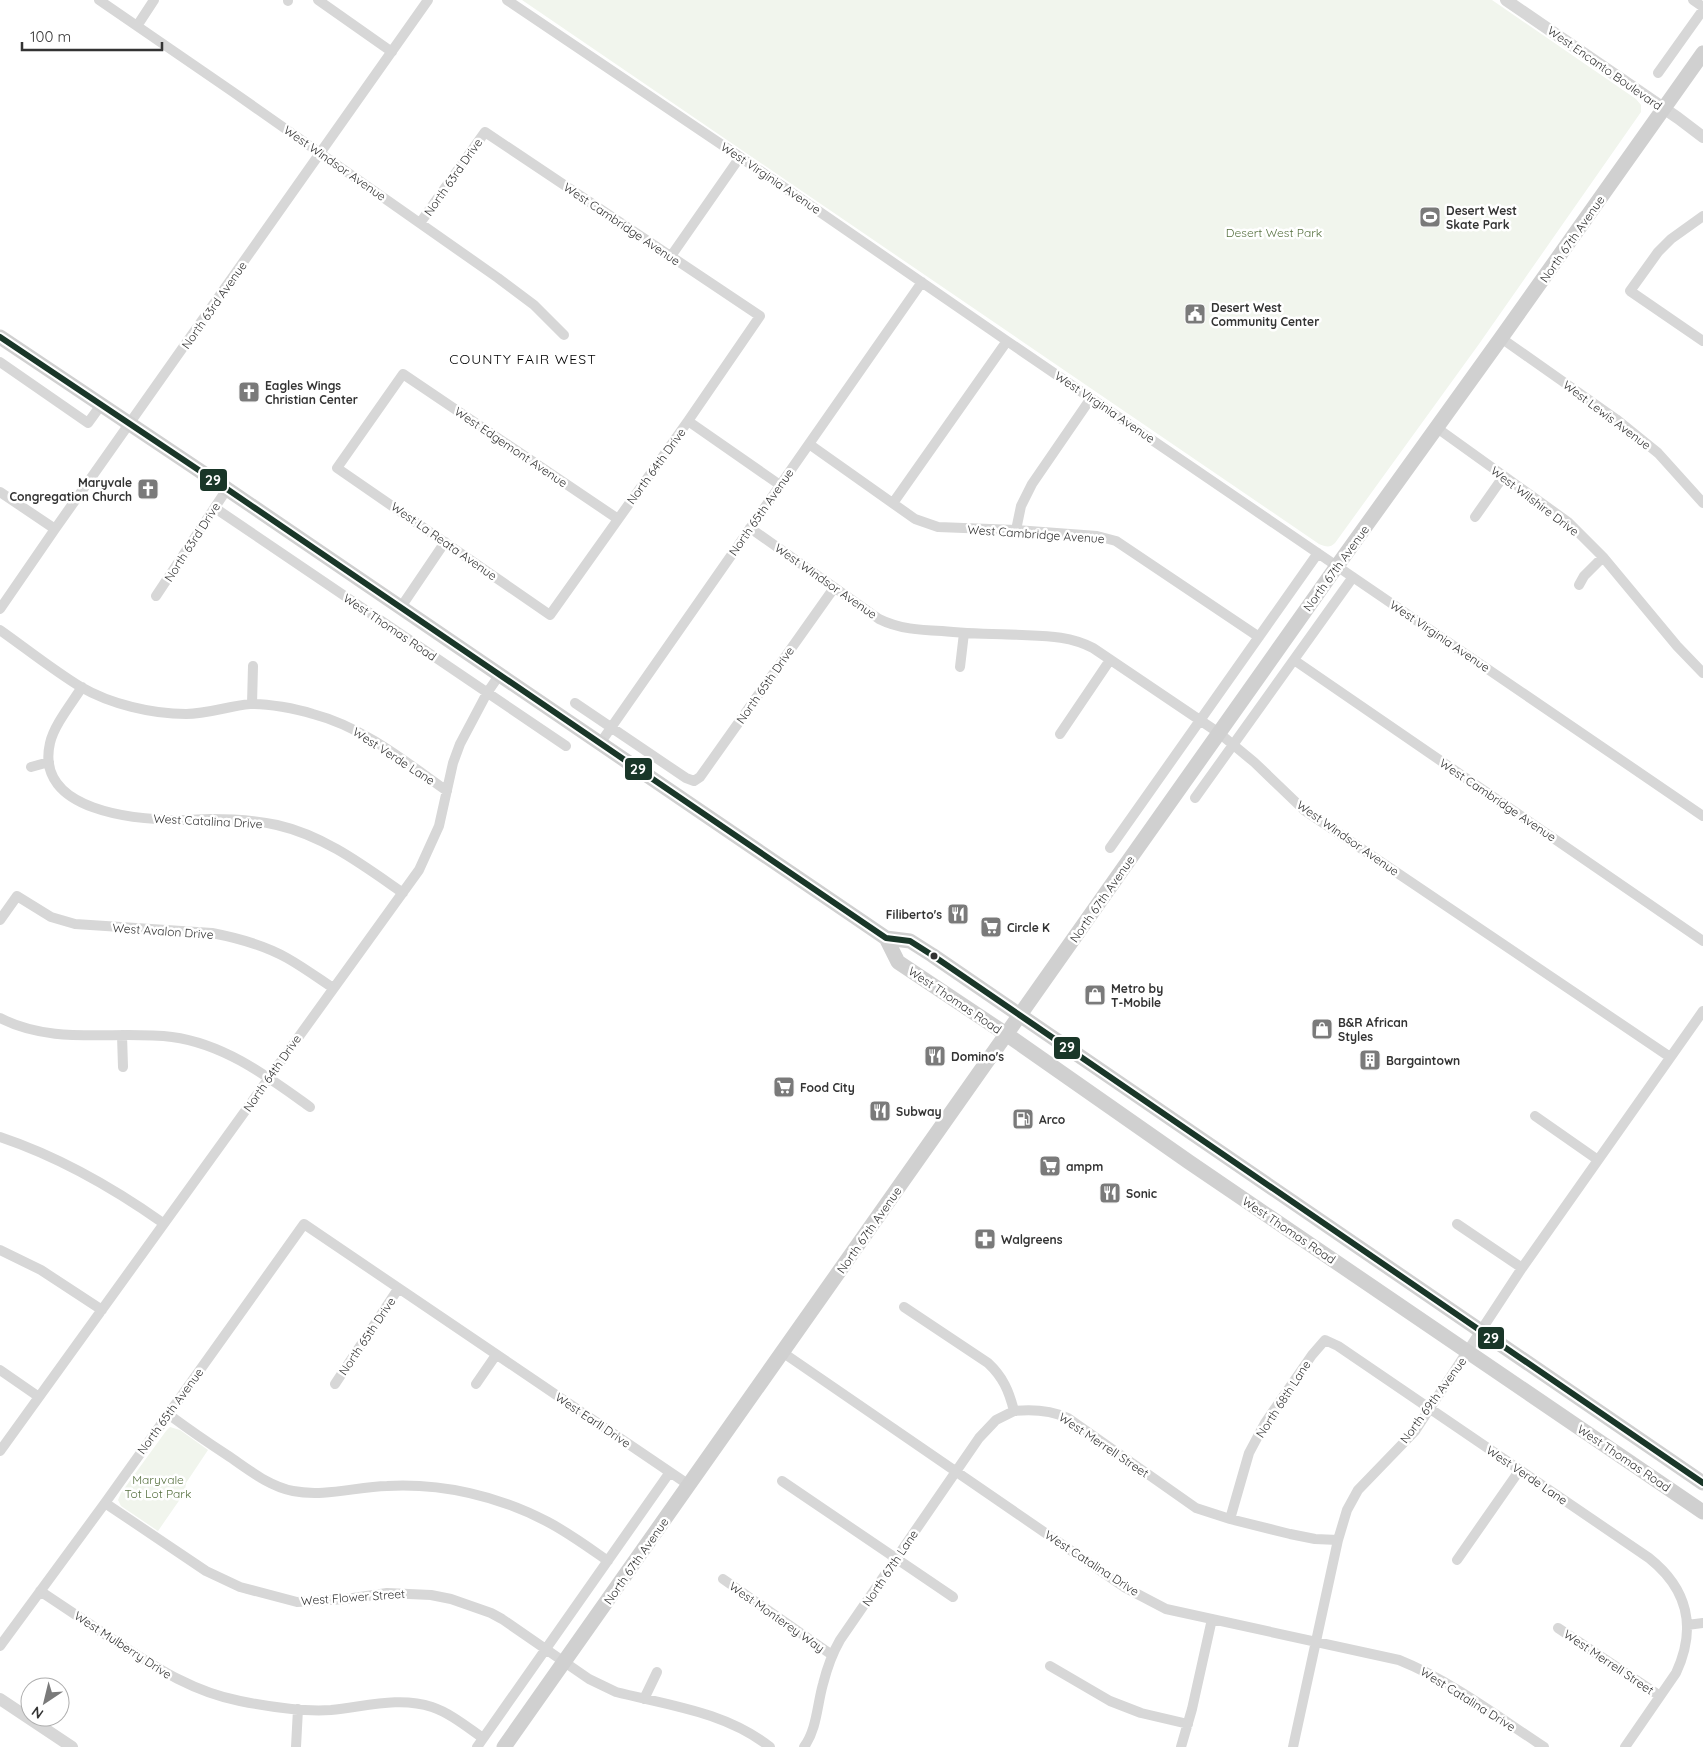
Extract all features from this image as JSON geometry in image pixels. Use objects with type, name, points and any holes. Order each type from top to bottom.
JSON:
[{"type":"main road","name":"North 67th Avenue","points":[[504,1747],[1020,1014],[1703,52]]},
{"type":"main road","name":"West Thomas Road","points":[[0,337],[601,742],[886,938],[910,941],[1020,1014],[1697,1479]]},
{"type":"main road","name":"West Thomas Road","points":[[886,938],[898,962],[1703,1512]]},
{"type":"main road","points":[[1525,1390],[1539,1371]]},
{"type":"main road","points":[[1678,1494],[1697,1479]]},
{"type":"street","name":"West Windsor Avenue","points":[[99,0],[420,223],[534,305],[564,335]]},
{"type":"street","points":[[137,26],[154,0]]},
{"type":"street","points":[[318,0],[392,52]]},
{"type":"street","name":"North 63rd Avenue","points":[[0,610],[55,529],[428,0]]},
{"type":"street","name":"West Virginia Avenue","points":[[506,0],[740,157],[1703,816]]},
{"type":"street","name":"West Encanto Boulevard","points":[[1506,0],[1703,137]]},
{"type":"street","points":[[1658,73],[1703,8],[1693,0]]},
{"type":"street","name":"North 63rd Drive","points":[[420,223],[485,132]]},
{"type":"street","name":"West Cambridge Avenue","points":[[485,132],[760,316]]},
{"type":"street","points":[[671,256],[740,157]]},
{"type":"street","points":[[1703,216],[1671,239],[1658,252],[1630,291],[1703,340]]},
{"type":"street","name":"North 65th Avenue","points":[[601,742],[922,282]]},
{"type":"street","name":"North 64th Drive","points":[[550,615],[760,316]]},
{"type":"street","name":"West Lewis Avenue","points":[[1501,338],[1616,419],[1658,453],[1703,503]]},
{"type":"street","points":[[893,504],[1007,341]]},
{"type":"street","points":[[0,362],[88,422],[101,405]]},
{"type":"street","name":"West La Reata Avenue","points":[[404,374],[337,468],[550,615]]},
{"type":"street","name":"West Edgemont Avenue","points":[[404,374],[618,519]]},
{"type":"street","points":[[1016,530],[1021,506],[1028,490],[1092,398]]},
{"type":"street","points":[[688,421],[780,485]]},
{"type":"street","name":"West Wilshire Drive","points":[[1437,428],[1568,522],[1603,556],[1677,646],[1703,673]]},
{"type":"street","name":"West Cambridge Avenue","points":[[809,444],[915,519],[938,527],[1097,536],[1116,541],[1259,636]]},
{"type":"street","points":[[1475,517],[1503,477]]},
{"type":"street","name":"North 63rd Drive","points":[[156,596],[227,489]]},
{"type":"street","points":[[0,492],[55,529]]},
{"type":"street","name":"West Thomas Road","points":[[215,508],[566,746]]},
{"type":"street","name":"West Windsor Avenue","points":[[750,528],[879,619],[890,624],[912,629],[964,633],[1055,636],[1081,642],[1219,733],[1254,762],[1304,810],[1670,1057]]},
{"type":"street","points":[[401,607],[445,542]]},
{"type":"street","name":"North 67th Avenue","points":[[1110,848],[1318,553]]},
{"type":"street","points":[[1579,585],[1584,576],[1603,556]]},
{"type":"street","name":"North 67th Avenue","points":[[1195,798],[1353,576]]},
{"type":"street","name":"North 65th Drive","points":[[610,728],[686,778],[694,781],[700,777],[834,588]]},
{"type":"street","name":"West Verde Lane","points":[[0,630],[82,687],[114,701],[139,709],[165,713],[189,714],[252,704],[315,714],[353,729],[403,760],[447,791]]},
{"type":"street","points":[[960,667],[964,633]]},
{"type":"street","points":[[1060,734],[1110,660]]},
{"type":"street","name":"West Cambridge Avenue","points":[[1294,660],[1703,941]]},
{"type":"street","points":[[252,704],[253,666]]},
{"type":"street","name":"North 64th Drive","points":[[0,1451],[403,893],[427,855],[439,826],[453,763],[460,744],[487,693],[500,674]]},
{"type":"street","name":"West Catalina Drive","points":[[82,687],[50,742],[49,762],[52,774],[59,787],[72,798],[87,806],[162,820],[209,819],[253,821],[292,829],[352,857],[403,893]]},
{"type":"street","points":[[575,703],[610,728]]},
{"type":"street","points":[[31,767],[49,762]]},
{"type":"street","name":"West Avalon Drive","points":[[0,920],[17,896],[51,917],[75,924],[212,933],[230,936],[253,943],[286,957],[333,988]]},
{"type":"street","name":"North 69th Avenue","points":[[1293,1747],[1338,1540],[1347,1510],[1358,1490],[1404,1443],[1429,1409],[1522,1268],[1703,1011]]},
{"type":"street","points":[[0,1018],[34,1030],[62,1035],[165,1036],[186,1039],[240,1060],[310,1107]]},
{"type":"street","points":[[122,1035],[123,1067]]},
{"type":"street","points":[[1535,1116],[1598,1160]]},
{"type":"street","points":[[0,1137],[65,1162],[100,1181],[163,1223]]},
{"type":"street","name":"North 65th Avenue","points":[[0,1646],[304,1224]]},
{"type":"street","name":"West Earll Drive","points":[[304,1224],[689,1485]]},
{"type":"street","points":[[1457,1224],[1522,1268]]},
{"type":"street","points":[[0,1250],[41,1270],[102,1310]]},
{"type":"street","name":"North 65th Drive","points":[[335,1384],[398,1289]]},
{"type":"street","points":[[904,1307],[988,1363],[999,1373],[1009,1393],[1014,1411]]},
{"type":"street","name":"West Verde Lane","points":[[1324,1340],[1338,1346],[1660,1567],[1678,1588],[1687,1625],[1686,1643],[1682,1660],[1676,1673],[1625,1747]]},
{"type":"street","name":"North 68th Lane","points":[[1230,1519],[1249,1453],[1265,1423],[1324,1340]]},
{"type":"street","name":"West Catalina Drive","points":[[782,1352],[1124,1587],[1166,1608],[1399,1660],[1417,1667],[1468,1697],[1544,1747]]},
{"type":"street","points":[[476,1384],[496,1355]]},
{"type":"street","points":[[0,1370],[39,1397]]},
{"type":"street","name":"West Merrell Street","points":[[1014,1411],[1046,1410],[1068,1418],[1196,1508],[1230,1519],[1314,1539],[1338,1540]]},
{"type":"street","name":"North 67th Lane","points":[[804,1747],[815,1723],[822,1684],[832,1655],[840,1640],[979,1438],[1004,1414],[1014,1411]]},
{"type":"street","points":[[168,1414],[262,1478],[292,1490],[319,1493],[366,1487],[412,1485],[466,1492],[524,1510],[571,1536],[608,1561]]},
{"type":"street","points":[[1458,1560],[1519,1471]]},
{"type":"street","name":"North 67th Avenue","points":[[477,1747],[670,1472]]},
{"type":"street","points":[[782,1481],[952,1597]]},
{"type":"street","name":"West Flower Street","points":[[104,1503],[206,1571],[240,1587],[297,1602],[346,1599],[387,1593],[431,1595],[470,1605],[491,1613],[604,1687],[616,1692],[724,1720],[744,1729],[770,1747]]},
{"type":"street","name":"West Monterey Way","points":[[723,1579],[832,1655]]},
{"type":"street","name":"West Mulberry Drive","points":[[40,1591],[162,1672],[210,1693],[238,1701],[298,1709],[328,1710],[390,1702],[421,1704],[444,1712],[483,1738]]},
{"type":"street","points":[[1181,1747],[1212,1619]]},
{"type":"street","points":[[1687,1625],[1703,1623]]},
{"type":"street","name":"West Merrell Street","points":[[1558,1628],[1660,1696]]},
{"type":"street","points":[[1050,1666],[1110,1701],[1150,1716],[1188,1724]]},
{"type":"street","points":[[644,1699],[657,1672]]},
{"type":"street","points":[[0,1699],[72,1747]]},
{"type":"street","points":[[296,1747],[298,1709]]},
{"type":"green space","name":"Desert West Park","points":[[522,0],[1492,0],[1636,99],[1641,105],[1641,112],[1479,344],[1335,543],[1331,546],[1326,546],[1319,544]]},
{"type":"green space","name":"Maryvale Tot Lot Park","points":[[170,1427],[180,1430],[208,1450],[186,1483],[185,1492],[158,1531],[121,1506],[118,1500],[121,1493]]},
{"type":"transit line","name":"29","points":[[0,337],[227,489],[886,938],[910,941],[932,955],[1703,1483]]},
{"type":"place","name":"Desert West Skate Park","points":[[1430,217]]},
{"type":"place","name":"Desert West Community Center","points":[[1195,314]]},
{"type":"place","name":"Eagles Wings Christian Center","points":[[249,392]]},
{"type":"place","name":"Maryvale Congregation Church","points":[[148,489]]},
{"type":"place","name":"Filiberto's","points":[[958,914]]},
{"type":"place","name":"Circle K","points":[[991,927]]},
{"type":"place","name":"Metro by T-Mobile","points":[[1095,995]]},
{"type":"place","name":"B&R African Styles","points":[[1322,1029]]},
{"type":"place","name":"Domino's","points":[[935,1056]]},
{"type":"place","name":"Bargaintown","points":[[1370,1060]]},
{"type":"place","name":"Food City","points":[[784,1087]]},
{"type":"place","name":"Subway","points":[[880,1111]]},
{"type":"place","name":"Arco","points":[[1023,1119]]},
{"type":"place","name":"ampm","points":[[1050,1166]]},
{"type":"place","name":"Sonic","points":[[1110,1193]]},
{"type":"place","name":"Walgreens","points":[[985,1239]]},
{"type":"district","name":"COUNTY FAIR WEST","points":[[523,359]]}]
